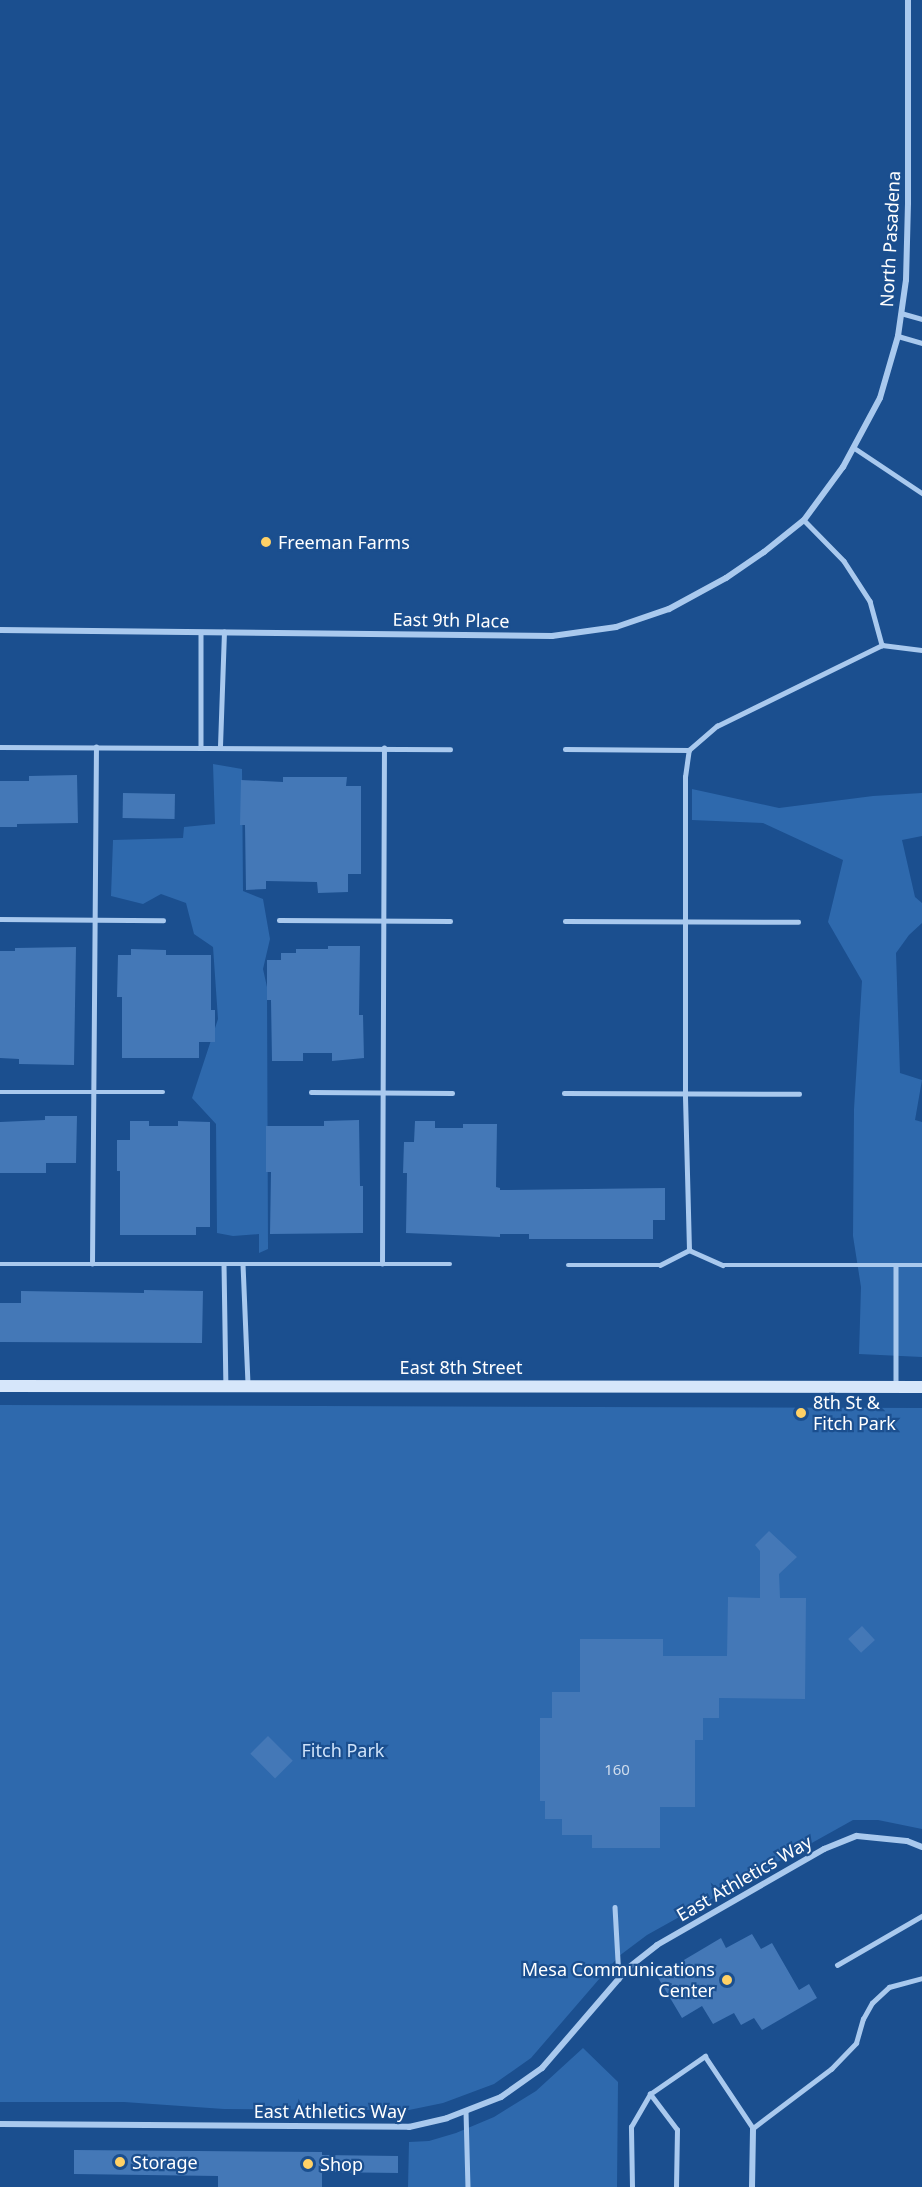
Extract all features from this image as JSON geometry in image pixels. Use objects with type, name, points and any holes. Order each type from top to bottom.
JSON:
[{"type":"street","name":"North Pasadena","points":[[843,467],[880,398],[898,336],[906,280],[908,0]]},
{"type":"street","name":"East 9th Place","points":[[0,630],[552,636],[616,627],[669,609],[726,578],[764,552],[804,520],[843,467]]},
{"type":"street","name":"East 8th Street","points":[[0,1386],[922,1387]]},
{"type":"street","name":"East Athletics Way","points":[[0,2124],[409,2127],[466,2111],[501,2097],[542,2068],[628,1968],[657,1945],[824,1849],[857,1836],[907,1841],[922,1847]]},
{"type":"street","points":[[752,2187],[753,2128]]},
{"type":"lane","points":[[901,313],[922,320]]},
{"type":"lane","points":[[898,336],[922,343]]},
{"type":"lane","points":[[853,447],[922,494]]},
{"type":"lane","points":[[804,520],[844,561],[870,601],[882,645]]},
{"type":"lane","points":[[201,632],[201,746]]},
{"type":"lane","points":[[220,746],[224,632]]},
{"type":"lane","points":[[689,1250],[685,1093],[685,777],[689,750],[717,726],[882,645],[922,650]]},
{"type":"lane","points":[[0,747],[220,746],[450,749]]},
{"type":"lane","points":[[92,1264],[96,747]]},
{"type":"lane","points":[[382,1264],[384,748]]},
{"type":"lane","points":[[565,749],[689,750]]},
{"type":"lane","points":[[0,919],[164,920]]},
{"type":"lane","points":[[279,920],[450,921]]},
{"type":"lane","points":[[565,921],[798,922]]},
{"type":"lane","points":[[0,1092],[164,1092]]},
{"type":"lane","points":[[311,1092],[452,1093]]},
{"type":"lane","points":[[564,1093],[799,1094]]},
{"type":"lane","points":[[568,1265],[660,1265],[689,1250]]},
{"type":"lane","points":[[689,1250],[723,1265],[922,1265]]},
{"type":"lane","points":[[0,1264],[450,1264]]},
{"type":"lane","points":[[224,1264],[226,1385]]},
{"type":"lane","points":[[243,1264],[248,1385]]},
{"type":"lane","points":[[896,1265],[896,1387]]},
{"type":"lane","points":[[615,1907],[619,1978]]},
{"type":"lane","points":[[837,1965],[922,1916]]},
{"type":"lane","points":[[632,2187],[631,2127],[650,2094],[705,2056],[753,2128],[789,2103],[848,2052],[856,2043],[863,2019],[872,2003],[889,1987],[922,1978]]},
{"type":"lane","points":[[650,2094],[677,2130],[676,2187]]},
{"type":"lane","points":[[466,2111],[468,2187]]},
{"type":"green space","points":[[213,764],[242,769],[243,891],[263,899],[270,939],[263,969],[267,987],[268,1249],[259,1253],[259,1234],[233,1236],[217,1233],[216,1124],[192,1098],[218,1019],[213,947],[194,934],[186,903],[161,894],[143,904],[111,896],[113,840],[183,838],[184,827],[215,824]]},
{"type":"green space","points":[[692,789],[779,808],[873,796],[922,793],[922,836],[902,840],[915,897],[922,903],[922,923],[909,935],[896,953],[900,1073],[922,1080],[915,1120],[922,1122],[922,1357],[859,1354],[861,1287],[853,1236],[854,1109],[862,981],[828,922],[843,860],[763,823],[692,820]]},
{"type":"green space","name":"Fitch Park","points":[[0,1405],[922,1408],[922,1829],[878,1820],[853,1820],[647,1935],[619,1956],[531,2058],[494,2084],[443,2103],[409,2110],[224,2109],[124,2102],[0,2102]]},
{"type":"green space","points":[[583,2048],[618,2082],[617,2187],[408,2187],[409,2142],[429,2141],[456,2133],[494,2117],[536,2091]]},
{"type":"building","points":[[77,775],[78,823],[17,824],[17,827],[0,827],[0,781],[29,781],[29,776]]},
{"type":"building","points":[[283,777],[347,777],[346,786],[361,786],[361,874],[348,874],[348,892],[318,893],[317,882],[266,881],[266,889],[246,890],[245,825],[240,825],[241,780],[283,782]]},
{"type":"building","points":[[123,793],[175,794],[175,819],[123,818]]},
{"type":"building","points":[[328,946],[360,946],[359,1015],[363,1015],[364,1058],[332,1061],[332,1053],[303,1053],[303,1061],[272,1061],[271,1000],[267,1000],[267,960],[281,960],[281,953],[296,953],[296,949],[328,949]]},
{"type":"building","points":[[76,947],[74,1065],[19,1064],[19,1059],[0,1058],[0,951],[15,951],[15,948]]},
{"type":"building","points":[[131,949],[166,950],[166,955],[211,955],[211,1010],[215,1010],[215,1042],[199,1042],[199,1058],[122,1058],[122,997],[117,997],[118,955],[131,955]]},
{"type":"building","points":[[45,1116],[77,1116],[76,1163],[46,1163],[46,1173],[0,1173],[0,1122],[45,1120]]},
{"type":"building","points":[[359,1120],[363,1233],[270,1234],[271,1172],[266,1172],[266,1126],[324,1126],[324,1121]]},
{"type":"building","points":[[130,1121],[149,1121],[149,1126],[178,1126],[178,1121],[210,1122],[210,1227],[196,1227],[196,1235],[120,1235],[120,1171],[117,1171],[117,1140],[130,1140]]},
{"type":"building","points":[[415,1121],[435,1121],[435,1128],[463,1128],[463,1124],[497,1124],[496,1187],[500,1190],[665,1188],[665,1220],[653,1220],[653,1239],[529,1239],[529,1234],[500,1234],[500,1237],[406,1233],[407,1173],[403,1173],[404,1142],[414,1142]]},
{"type":"building","points":[[144,1290],[203,1291],[202,1343],[0,1342],[0,1303],[21,1303],[21,1291],[144,1293]]},
{"type":"building","points":[[769,1531],[797,1557],[779,1574],[780,1598],[806,1598],[805,1699],[719,1698],[719,1718],[703,1718],[703,1740],[695,1740],[695,1807],[660,1807],[660,1848],[592,1848],[592,1835],[562,1835],[562,1819],[545,1819],[545,1801],[540,1801],[540,1718],[552,1718],[552,1692],[580,1692],[580,1639],[663,1639],[663,1656],[727,1656],[728,1597],[760,1598],[760,1551],[755,1545]]},
{"type":"building","points":[[862,1626],[875,1640],[861,1653],[848,1639]]},
{"type":"building","points":[[268,1736],[293,1761],[275,1778],[250,1754]]},
{"type":"building","name":"Mesa Communications Center","points":[[752,1934],[761,1949],[772,1943],[799,1990],[809,1984],[817,1998],[762,2030],[754,2018],[741,2025],[734,2013],[713,2024],[702,2006],[682,2018],[657,1976],[721,1938],[726,1948]]},
{"type":"building","points":[[74,2150],[322,2152],[322,2155],[398,2156],[398,2173],[322,2172],[322,2187],[218,2187],[218,2176],[74,2174]]},
{"type":"place","name":"Freeman Farms","points":[[266,542]]},
{"type":"place","name":"8th St & Fitch Park","points":[[801,1413]]},
{"type":"place","name":"Mesa Communications Center","points":[[727,1980]]},
{"type":"place","name":"Storage","points":[[120,2162]]},
{"type":"place","name":"Shop","points":[[308,2164]]}]
